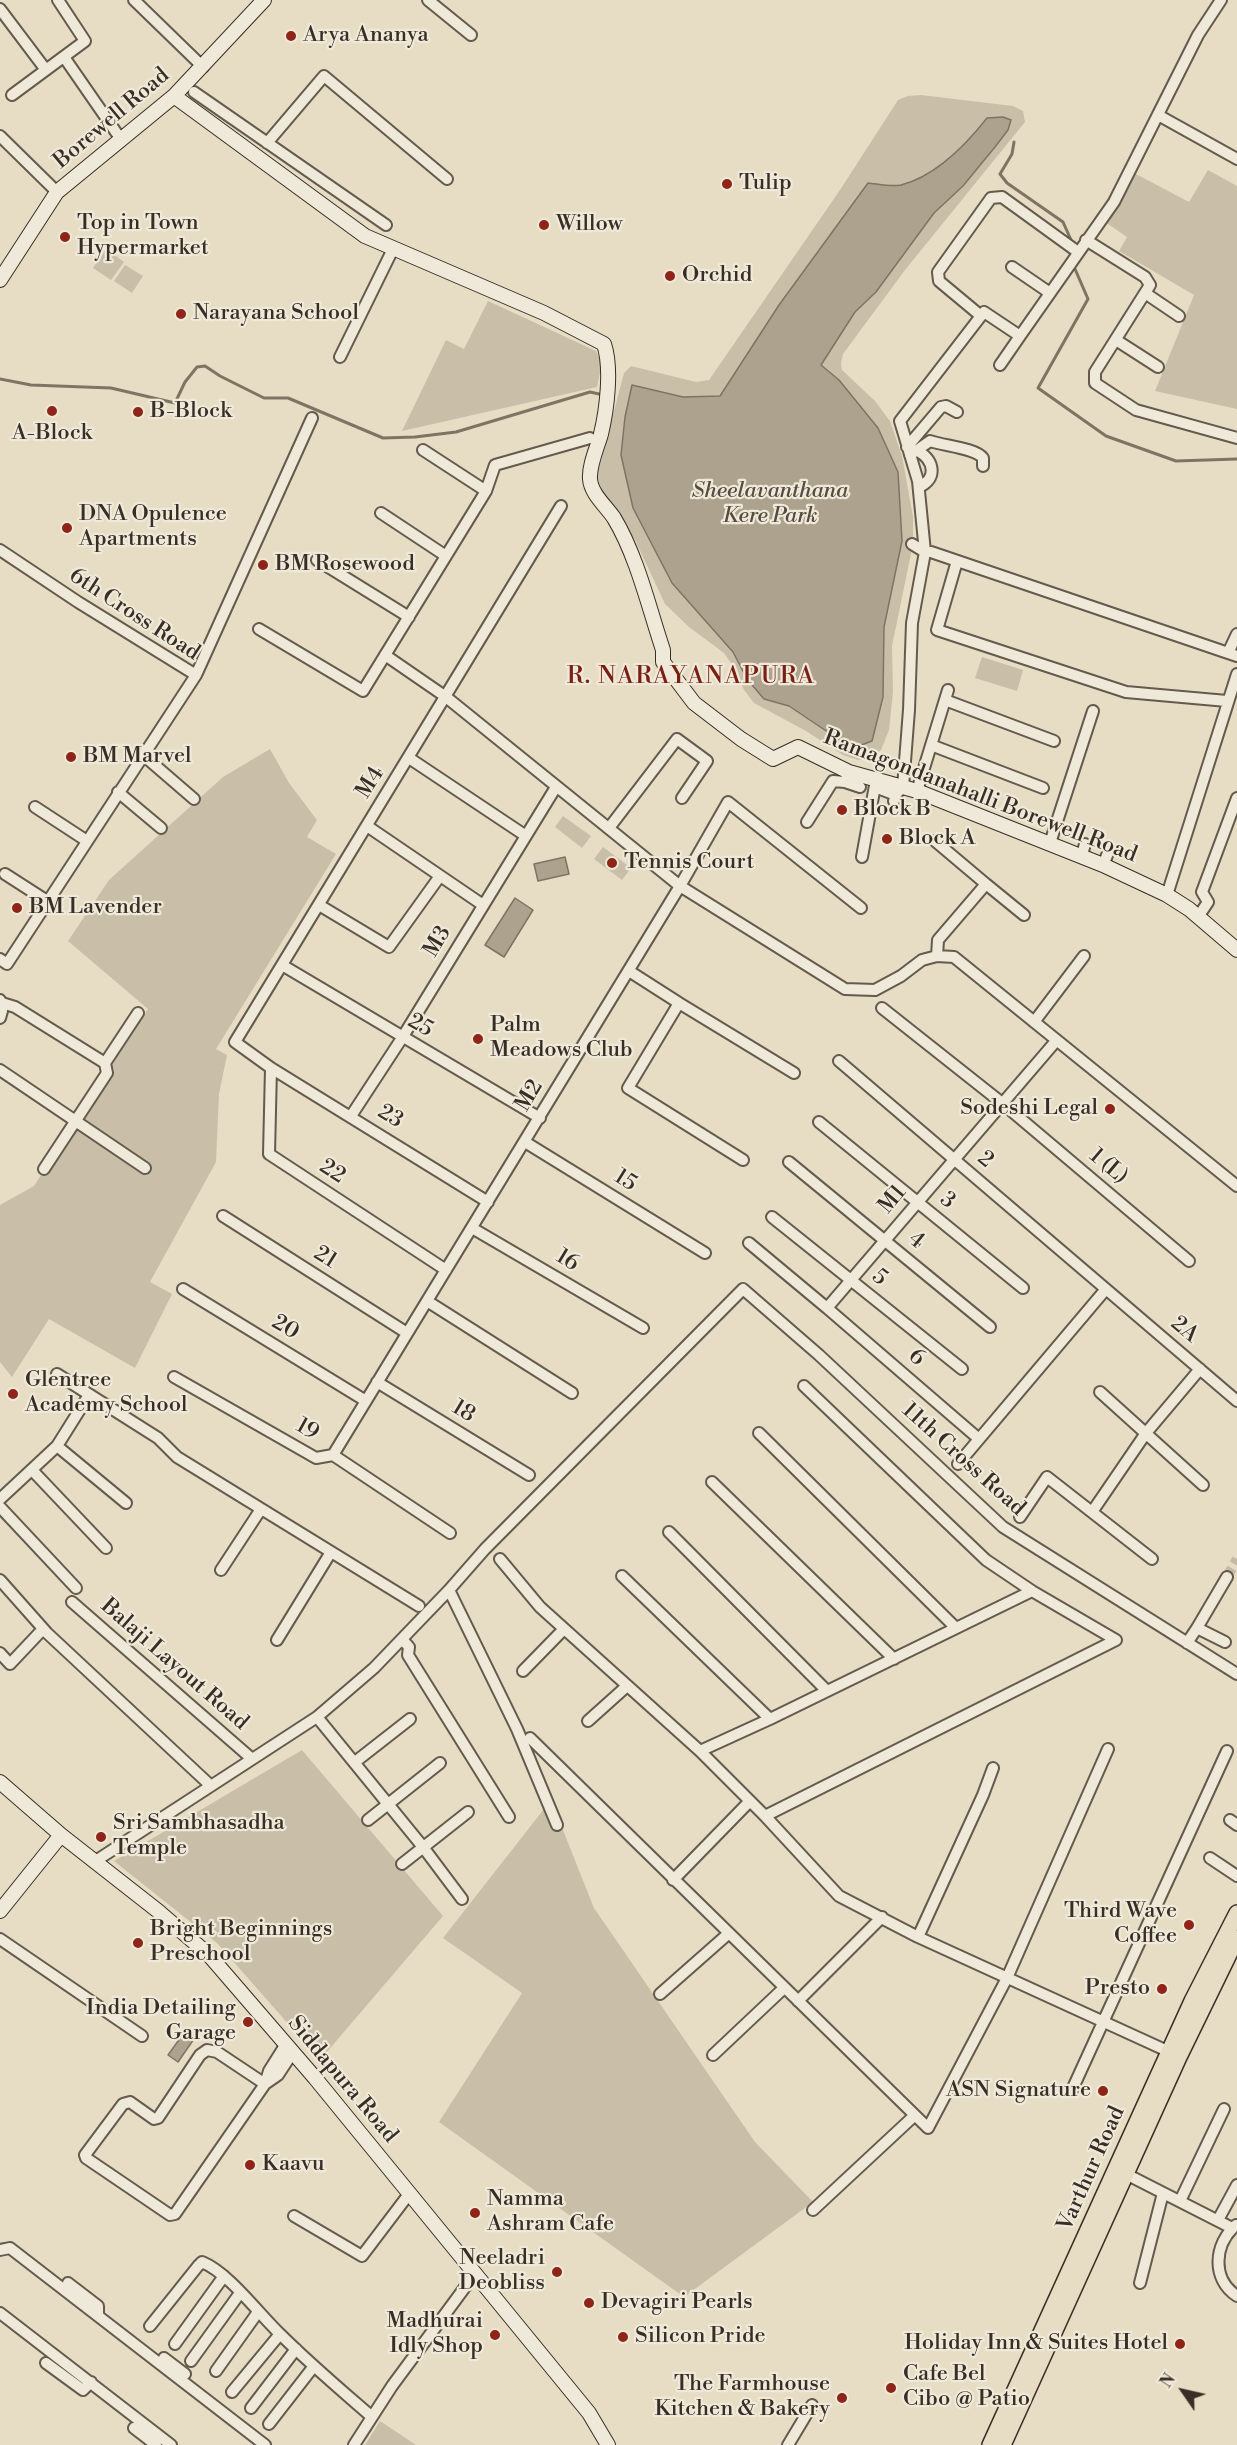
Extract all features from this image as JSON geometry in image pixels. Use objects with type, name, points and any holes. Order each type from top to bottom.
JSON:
[{"type":"main road","name":"Varthur Road","points":[[1004,2445],[1126,2174],[1197,1990],[1237,1913]]},
{"type":"main road","name":"Varthur Road","points":[[990,2445],[1174,2054],[1237,1938]]},
{"type":"street","points":[[12,95],[85,42],[58,0]]},
{"type":"street","points":[[134,0],[203,67]]},
{"type":"street","name":"Borewell Road","points":[[0,280],[57,192],[174,96],[264,0]]},
{"type":"street","points":[[428,0],[471,35]]},
{"type":"street","points":[[1000,365],[1114,202],[1198,35],[1221,0]]},
{"type":"street","points":[[0,9],[46,70]]},
{"type":"street","points":[[64,57],[120,138]]},
{"type":"street","points":[[267,143],[324,76],[447,179]]},
{"type":"street","points":[[194,92],[386,225]]},
{"type":"street","name":"Ramagondanahalli Borewell Road","points":[[174,96],[365,236],[544,314],[604,344],[609,359],[607,386],[601,432],[590,480],[614,518],[636,567],[663,650],[663,662],[694,703],[773,759],[798,747],[847,777],[898,795],[917,791],[1050,843],[1084,850],[1105,859],[1167,895],[1198,917],[1237,950]]},
{"type":"street","points":[[1158,115],[1237,159]]},
{"type":"street","points":[[0,136],[57,192]]},
{"type":"street","points":[[981,316],[939,281],[938,272],[991,198],[1002,197],[1078,252]]},
{"type":"street","points":[[1086,240],[1145,277],[1150,285],[1095,372],[1095,383],[1136,410],[1237,438]]},
{"type":"street","points":[[340,357],[393,249]]},
{"type":"street","points":[[1012,267],[1050,293]]},
{"type":"street","points":[[1145,293],[1179,316]]},
{"type":"street","points":[[898,795],[909,710],[912,623],[928,552],[912,451],[900,421],[984,312],[1020,336]]},
{"type":"street","points":[[1116,340],[1158,367]]},
{"type":"street","points":[[912,451],[941,407],[946,406],[957,412]]},
{"type":"street","points":[[196,675],[312,418]]},
{"type":"street","points":[[259,629],[363,691],[486,490],[495,465],[590,438]]},
{"type":"street","points":[[912,451],[930,441],[977,452],[983,458],[983,466]]},
{"type":"street","points":[[423,450],[486,490]]},
{"type":"street","points":[[912,451],[930,461],[932,467],[932,476],[927,483],[919,487]]},
{"type":"street","name":"M4","points":[[271,1068],[235,1042],[561,506]]},
{"type":"street","points":[[381,513],[446,555]]},
{"type":"street","points":[[912,544],[928,552],[1233,655],[1237,634]]},
{"type":"street","name":"6th Cross Road","points":[[0,550],[78,602],[196,675],[47,901],[3,961],[0,974]]},
{"type":"street","points":[[317,560],[409,617]]},
{"type":"street","points":[[957,561],[937,630],[1126,692],[1227,701]]},
{"type":"street","points":[[385,655],[446,697],[680,886],[845,988],[875,990],[901,976],[922,960],[937,956],[954,957],[1237,1186]]},
{"type":"street","points":[[1167,895],[1237,674]]},
{"type":"street","points":[[917,791],[947,695],[1054,741]]},
{"type":"street","points":[[1050,843],[1093,711]]},
{"type":"street","points":[[609,828],[677,739],[707,761],[681,798]]},
{"type":"street","points":[[931,746],[1043,788]]},
{"type":"street","points":[[143,755],[194,799]]},
{"type":"street","points":[[409,758],[526,836]]},
{"type":"street","points":[[807,822],[833,781],[847,777]]},
{"type":"street","points":[[862,857],[867,784]]},
{"type":"street","name":"M3","points":[[351,1116],[402,1038],[556,787]]},
{"type":"street","points":[[118,792],[161,828]]},
{"type":"street","points":[[1198,917],[1208,900],[1202,892],[1237,798]]},
{"type":"street","name":"M2","points":[[333,1455],[629,971],[728,802],[861,908]]},
{"type":"street","points":[[35,807],[87,841]]},
{"type":"street","points":[[367,826],[483,905]]},
{"type":"street","points":[[935,841],[1024,915]]},
{"type":"street","points":[[5,874],[47,901]]},
{"type":"street","points":[[319,905],[388,947],[440,876]]},
{"type":"street","points":[[937,956],[938,940],[986,884]]},
{"type":"street","points":[[1034,1022],[1084,956]]},
{"type":"street","name":"25","points":[[282,965],[540,1118]]},
{"type":"street","points":[[629,971],[794,1073]]},
{"type":"street","points":[[0,1018],[1,1002],[15,1007],[105,1063]]},
{"type":"street","points":[[679,1003],[628,1088],[743,1160]]},
{"type":"street","name":"1 (L)","points":[[882,1008],[1002,1103],[1189,1261]]},
{"type":"street","points":[[44,1169],[106,1073],[105,1063],[138,1013]]},
{"type":"street","name":"M1","points":[[827,1308],[1056,1041]]},
{"type":"street","name":"2","points":[[839,1061],[1106,1289]]},
{"type":"street","name":"23","points":[[271,1068],[488,1202]]},
{"type":"street","name":"22","points":[[271,1068],[269,1154],[446,1270]]},
{"type":"street","points":[[0,1070],[145,1168]]},
{"type":"street","name":"3","points":[[819,1122],[1023,1288]]},
{"type":"street","name":"15","points":[[525,1142],[705,1253]]},
{"type":"street","name":"4","points":[[789,1162],[990,1327]]},
{"type":"street","name":"21","points":[[223,1216],[407,1333]]},
{"type":"street","name":"5","points":[[772,1217],[962,1369]]},
{"type":"street","name":"16","points":[[472,1228],[643,1328]]},
{"type":"street","points":[[749,1243],[827,1308]]},
{"type":"street","name":"11th Cross Road","points":[[449,1590],[485,1549],[743,1288],[819,1355],[1003,1527],[1237,1674]]},
{"type":"street","name":"20","points":[[183,1289],[366,1401]]},
{"type":"street","points":[[958,1464],[1106,1289]]},
{"type":"street","name":"2A","points":[[1106,1289],[1237,1401]]},
{"type":"street","points":[[427,1300],[572,1393]]},
{"type":"street","name":"6","points":[[827,1308],[980,1439]]},
{"type":"street","points":[[1092,1512],[1146,1433],[1200,1369]]},
{"type":"street","points":[[57,1374],[158,1438],[177,1457],[419,1606]]},
{"type":"street","name":"19","points":[[174,1377],[316,1458],[333,1455],[450,1533]]},
{"type":"street","name":"18","points":[[377,1382],[529,1475]]},
{"type":"street","points":[[765,1816],[1116,1640],[1032,1591],[986,1560],[804,1386]]},
{"type":"street","points":[[1100,1392],[1203,1485]]},
{"type":"street","points":[[0,1499],[57,1446],[89,1395]]},
{"type":"street","points":[[759,1433],[957,1628]]},
{"type":"street","points":[[57,1446],[126,1503]]},
{"type":"street","points":[[32,1470],[106,1548]]},
{"type":"street","points":[[1020,1517],[1047,1477],[1152,1559]]},
{"type":"street","points":[[712,1482],[894,1659]]},
{"type":"street","points":[[0,1507],[76,1588]]},
{"type":"street","points":[[221,1570],[261,1509]]},
{"type":"street","points":[[669,1532],[827,1691]]},
{"type":"street","points":[[277,1640],[332,1552]]},
{"type":"street","points":[[500,1559],[540,1607],[563,1630],[700,1751],[765,1816],[839,1896],[918,1937],[1174,2054]]},
{"type":"street","points":[[622,1576],[770,1719]]},
{"type":"street","points":[[1187,1643],[1227,1577]]},
{"type":"street","points":[[0,1580],[43,1629],[210,1785]]},
{"type":"street","points":[[94,1862],[317,1717],[393,1648],[449,1590],[517,1729],[557,1825]]},
{"type":"street","points":[[700,1751],[1032,1591]]},
{"type":"street","name":"Balaji Layout Road","points":[[72,1602],[251,1758]]},
{"type":"street","points":[[1197,1628],[1225,1642]]},
{"type":"street","points":[[0,1653],[10,1664],[43,1629]]},
{"type":"street","points":[[523,1671],[563,1630]]},
{"type":"street","points":[[402,1639],[410,1647],[408,1655],[509,1817]]},
{"type":"street","points":[[393,1648],[401,1656],[408,1655]]},
{"type":"street","points":[[588,1721],[627,1686]]},
{"type":"street","points":[[317,1717],[389,1804],[462,1899]]},
{"type":"street","points":[[355,1762],[410,1719]]},
{"type":"street","points":[[530,1738],[928,2128],[1007,1978],[1108,1749]]},
{"type":"street","points":[[1072,2090],[1227,1751]]},
{"type":"street","points":[[368,1820],[440,1763]]},
{"type":"street","points":[[918,1937],[983,1795],[993,1768]]},
{"type":"street","name":"Siddapura Road","points":[[0,1782],[61,1835],[158,1911],[209,1955],[289,2048],[589,2413],[608,2445]]},
{"type":"street","points":[[673,1880],[750,1801]]},
{"type":"street","points":[[402,1864],[468,1812]]},
{"type":"street","points":[[0,1911],[61,1835]]},
{"type":"street","points":[[1210,1858],[1237,1876]]},
{"type":"street","points":[[798,2001],[882,1917]]},
{"type":"street","points":[[660,1994],[728,1934]]},
{"type":"street","points":[[0,1939],[142,2036]]},
{"type":"street","points":[[713,2055],[784,1988]]},
{"type":"street","points":[[265,2084],[217,2052],[207,2050],[200,2055],[158,2118],[154,2119],[130,2102],[123,2104],[85,2155],[86,2158],[170,2215],[176,2214],[265,2084],[278,2075],[289,2048]]},
{"type":"street","points":[[1180,2201],[1224,2109]]},
{"type":"street","points":[[813,2210],[914,2116]]},
{"type":"street","points":[[1126,2174],[1218,2220],[1235,2226]]},
{"type":"street","points":[[1218,2220],[1237,2185]]},
{"type":"street","points":[[1140,2283],[1163,2193]]},
{"type":"street","points":[[294,2216],[362,2256],[409,2194]]},
{"type":"street","points":[[1235,2226],[1227,2232],[1218,2251],[1218,2265],[1223,2282],[1237,2296]]},
{"type":"street","points":[[0,2250],[10,2248],[265,2445]]},
{"type":"street","points":[[150,2326],[202,2262],[224,2276],[280,2334],[372,2417]]},
{"type":"street","points":[[354,2445],[392,2386],[474,2275]]},
{"type":"street","points":[[175,2344],[224,2276]]},
{"type":"street","points":[[68,2283],[98,2306],[98,2316]]},
{"type":"street","points":[[191,2361],[240,2293]]},
{"type":"street","points":[[216,2371],[258,2312]]},
{"type":"street","points":[[0,2313],[171,2445]]},
{"type":"street","points":[[232,2392],[280,2334]]},
{"type":"street","points":[[251,2408],[296,2349]]},
{"type":"street","points":[[164,2358],[195,2381],[195,2390]]},
{"type":"street","points":[[46,2363],[83,2390],[91,2382]]},
{"type":"street","points":[[269,2424],[314,2366]]},
{"type":"street","points":[[788,2445],[812,2405]]},
{"type":"street","points":[[134,2428],[156,2445]]},
{"type":"green space","name":"Sheelavanthana Kere Park","points":[[921,95],[1013,106],[1023,111],[1025,122],[905,270],[843,354],[842,370],[875,401],[890,421],[902,456],[913,517],[913,544],[892,646],[893,692],[889,730],[881,750],[868,759],[858,760],[843,755],[806,731],[754,703],[744,690],[736,670],[724,653],[689,627],[665,604],[635,540],[599,491],[596,479],[624,373],[631,366],[696,382],[709,380],[840,190],[898,100]]},
{"type":"green space","points":[[1208,170],[1237,186],[1237,409],[1155,391],[1194,295],[1119,251],[1127,237],[1105,222],[1134,173],[1189,202]]},
{"type":"green space","points":[[106,249],[124,262],[111,280],[93,268]]},
{"type":"green space","points":[[125,265],[143,276],[132,293],[114,281]]},
{"type":"green space","points":[[488,301],[596,351],[602,363],[597,387],[402,431],[446,340],[464,349]]},
{"type":"green space","points":[[982,657],[1023,670],[1017,691],[975,678]]},
{"type":"green space","points":[[270,749],[289,783],[317,820],[307,837],[336,854],[216,1049],[227,1055],[219,1094],[216,1162],[150,1282],[172,1294],[135,1368],[49,1319],[12,1377],[0,1362],[0,1205],[34,1186],[148,1009],[68,941],[109,880],[223,777]]},
{"type":"green space","name":"Tennis Court","points":[[563,816],[591,836],[582,848],[555,827]]},
{"type":"green space","name":"Tennis Court","points":[[603,847],[631,868],[622,880],[594,859]]},
{"type":"green space","points":[[302,1750],[443,1916],[320,2060],[217,1943],[114,1861]]},
{"type":"green space","points":[[551,1800],[594,1908],[755,2142],[813,2202],[684,2297],[439,2122],[522,1993],[443,1938]]},
{"type":"green space","points":[[380,2421],[416,2445],[365,2445]]},
{"type":"shaded area","name":"Sheelavanthana Kere Park","points":[[1003,117],[1011,120],[1008,130],[963,186],[934,213],[876,292],[855,312],[821,365],[839,380],[878,428],[898,472],[902,541],[884,627],[883,697],[872,741],[859,746],[847,745],[789,706],[764,699],[747,679],[733,652],[672,583],[633,508],[621,455],[625,417],[632,385],[683,397],[720,396],[779,305],[868,183],[897,186],[914,181],[949,159],[987,118]]},
{"type":"shaded area","points":[[565,857],[569,874],[538,881],[534,864]]},
{"type":"shaded area","points":[[515,898],[533,910],[504,957],[485,945]]},
{"type":"shaded area","points":[[186,2030],[196,2036],[178,2062],[168,2055]]},
{"type":"waterway","points":[[1014,142],[1012,154],[1000,174],[1007,183],[1063,222],[1071,240]]},
{"type":"waterway","points":[[1075,269],[1088,299],[1038,388],[1106,436],[1176,461],[1237,459]]},
{"type":"waterway","points":[[0,379],[31,385],[111,388],[175,403],[185,382],[197,367],[205,366],[264,398],[288,398],[383,438],[456,432],[590,392],[599,394]]},
{"type":"tunnel","points":[[1227,1577],[1237,1559]]},
{"type":"place","name":"Arya Ananya","points":[[291,36]]},
{"type":"place","name":"Tulip","points":[[727,184]]},
{"type":"place","name":"Willow","points":[[544,225]]},
{"type":"place","name":"Top in Town Hypermarket","points":[[65,237]]},
{"type":"place","name":"Orchid","points":[[670,276]]},
{"type":"place","name":"Narayana School","points":[[181,314]]},
{"type":"place","name":"A-Block","points":[[52,411]]},
{"type":"place","name":"B-Block","points":[[138,412]]},
{"type":"place","name":"DNA Opulence Apartments","points":[[67,528]]},
{"type":"place","name":"BM Rosewood","points":[[263,565]]},
{"type":"place","name":"BM Marvel","points":[[71,757]]},
{"type":"place","name":"Block B","points":[[842,810]]},
{"type":"place","name":"Block A","points":[[887,839]]},
{"type":"place","name":"Tennis Court","points":[[612,863]]},
{"type":"place","name":"BM Lavender","points":[[17,908]]},
{"type":"place","name":"Palm Meadows Club","points":[[478,1039]]},
{"type":"place","name":"Sodeshi Legal","points":[[1110,1109]]},
{"type":"place","name":"Glentree Academy School","points":[[13,1394]]},
{"type":"place","name":"Sri Sambhasadha Temple","points":[[101,1837]]},
{"type":"place","name":"Third Wave Coffee","points":[[1189,1925]]},
{"type":"place","name":"Bright Beginnings Preschool","points":[[138,1943]]},
{"type":"place","name":"Presto","points":[[1162,1989]]},
{"type":"place","name":"India Detailing Garage","points":[[248,2022]]},
{"type":"place","name":"ASN Signature","points":[[1103,2091]]},
{"type":"place","name":"Kaavu","points":[[250,2165]]},
{"type":"place","name":"Namma Ashram Cafe","points":[[475,2213]]},
{"type":"place","name":"Neeladri Deobliss","points":[[557,2272]]},
{"type":"place","name":"Devagiri Pearls","points":[[589,2303]]},
{"type":"place","name":"Madhurai Idly Shop","points":[[495,2335]]},
{"type":"place","name":"Silicon Pride","points":[[623,2337]]},
{"type":"place","name":"Holiday Inn & Suites Hotel","points":[[1180,2344]]},
{"type":"place","name":"Cafe Bel Cibo @ Patio","points":[[891,2388]]},
{"type":"place","name":"The Farmhouse Kitchen & Bakery","points":[[842,2398]]},
{"type":"district","name":"R. NARAYANAPURA","points":[[691,677]]}]
